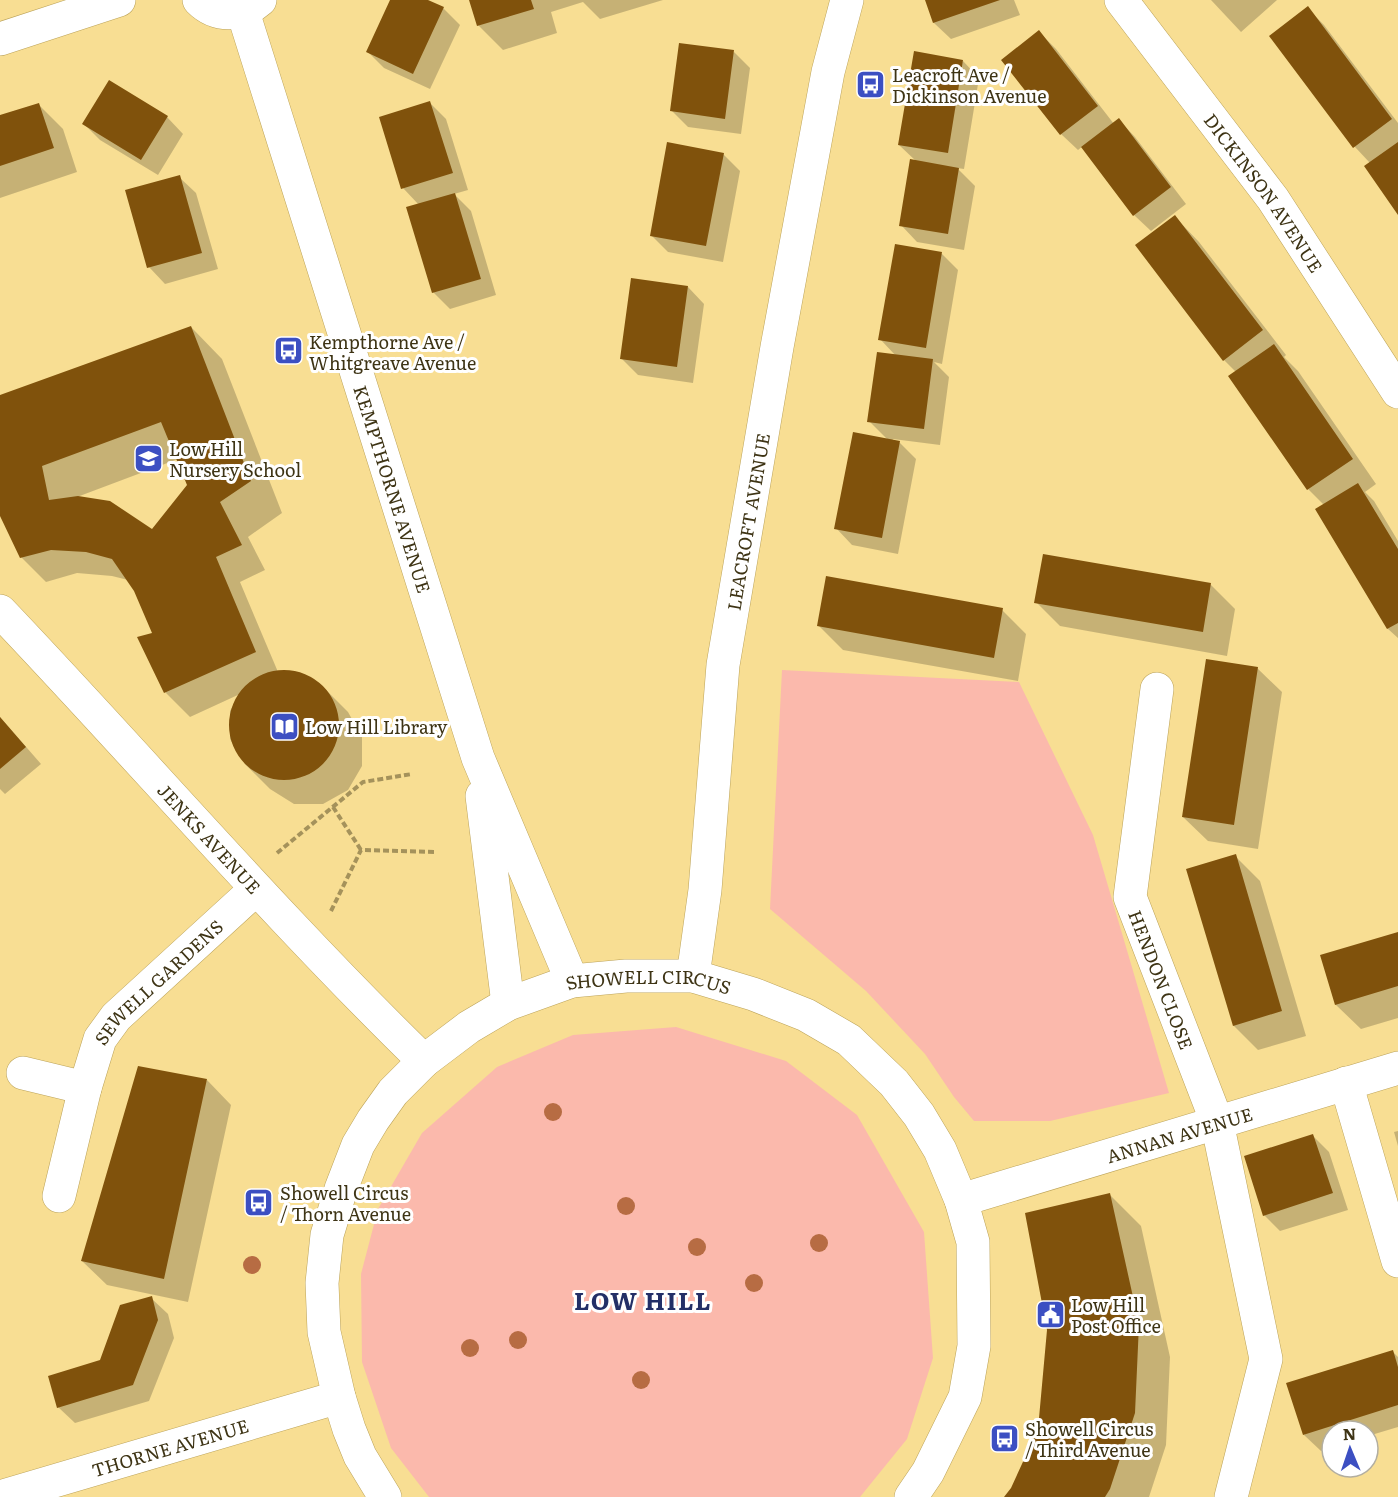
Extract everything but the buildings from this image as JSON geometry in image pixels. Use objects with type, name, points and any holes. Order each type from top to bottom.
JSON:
[{"type":"street","points":[[0,39],[119,0]]},
{"type":"street","points":[[200,0],[215,11],[251,6]]},
{"type":"street","name":"LEACROFT AVENUE","points":[[828,72],[829,0]]},
{"type":"street","name":"LEACROFT AVENUE","points":[[693,976],[705,890],[723,665],[777,347],[828,72],[847,0]]},
{"type":"street","name":"DICKINSON AVENUE","points":[[1121,0],[1273,199],[1398,392]]},
{"type":"street","name":"KEMPTHORNE AVENUE","points":[[251,6],[478,758],[572,981]]},
{"type":"street","name":"JENKS AVENUE","points":[[0,611],[256,889],[362,1001],[424,1061]]},
{"type":"street","name":"HENDON CLOSE","points":[[1157,689],[1130,897],[1217,1122],[1266,1359],[1231,1497]]},
{"type":"street","name":"KEMPTHORNE AVENUE","points":[[478,758],[508,1004]]},
{"type":"street","name":"SEWELL GARDENS","points":[[59,1196],[85,1088],[100,1039],[116,1017],[256,889]]},
{"type":"street","name":"SHOWELL CIRCUS","points":[[385,1497],[360,1456],[339,1397],[324,1332],[322,1282],[327,1235],[358,1145],[393,1092],[424,1061],[469,1027],[508,1004],[572,981],[626,976],[693,976],[753,994],[806,1015],[849,1040],[894,1083],[920,1114],[940,1150],[961,1200],[973,1242],[975,1295],[972,1356],[965,1397],[927,1472],[911,1497]]},
{"type":"street","name":"ANNAN AVENUE","points":[[961,1200],[1398,1068]]},
{"type":"street","points":[[23,1073],[85,1088]]},
{"type":"street","points":[[1346,1083],[1398,1261]]},
{"type":"street","name":"THORNE AVENUE","points":[[0,1497],[339,1397]]},
{"type":"path","points":[[277,853],[363,782],[412,774]]},
{"type":"path","points":[[333,807],[361,850]]},
{"type":"path","points":[[361,850],[437,852]]},
{"type":"path","points":[[331,911],[361,850]]},
{"type":"shaded area","points":[[782,670],[1019,682],[1093,835],[1169,1093],[1050,1121],[974,1121],[954,1097],[925,1054],[866,991],[770,909]]},
{"type":"shaded area","points":[[676,1027],[786,1061],[857,1115],[924,1232],[933,1358],[907,1439],[860,1497],[429,1497],[391,1448],[362,1362],[361,1274],[378,1209],[422,1133],[497,1067],[573,1035]]},
{"type":"place","name":"Leacroft Ave / Dickinson Avenue","points":[[871,84]]},
{"type":"place","name":"Kempthorne Ave / Whitgreave Avenue","points":[[288,351]]},
{"type":"place","name":"Low Hill Nursery School","points":[[148,458]]},
{"type":"place","name":"Low Hill Library","points":[[284,726]]},
{"type":"place","name":"Showell Circus / Thorn Avenue","points":[[259,1202]]},
{"type":"place","name":"Low Hill Post Office","points":[[1050,1314]]},
{"type":"place","name":"Showell Circus / Third Avenue","points":[[1004,1438]]},
{"type":"district","name":"LOW HILL","points":[[643,1299]]}]
